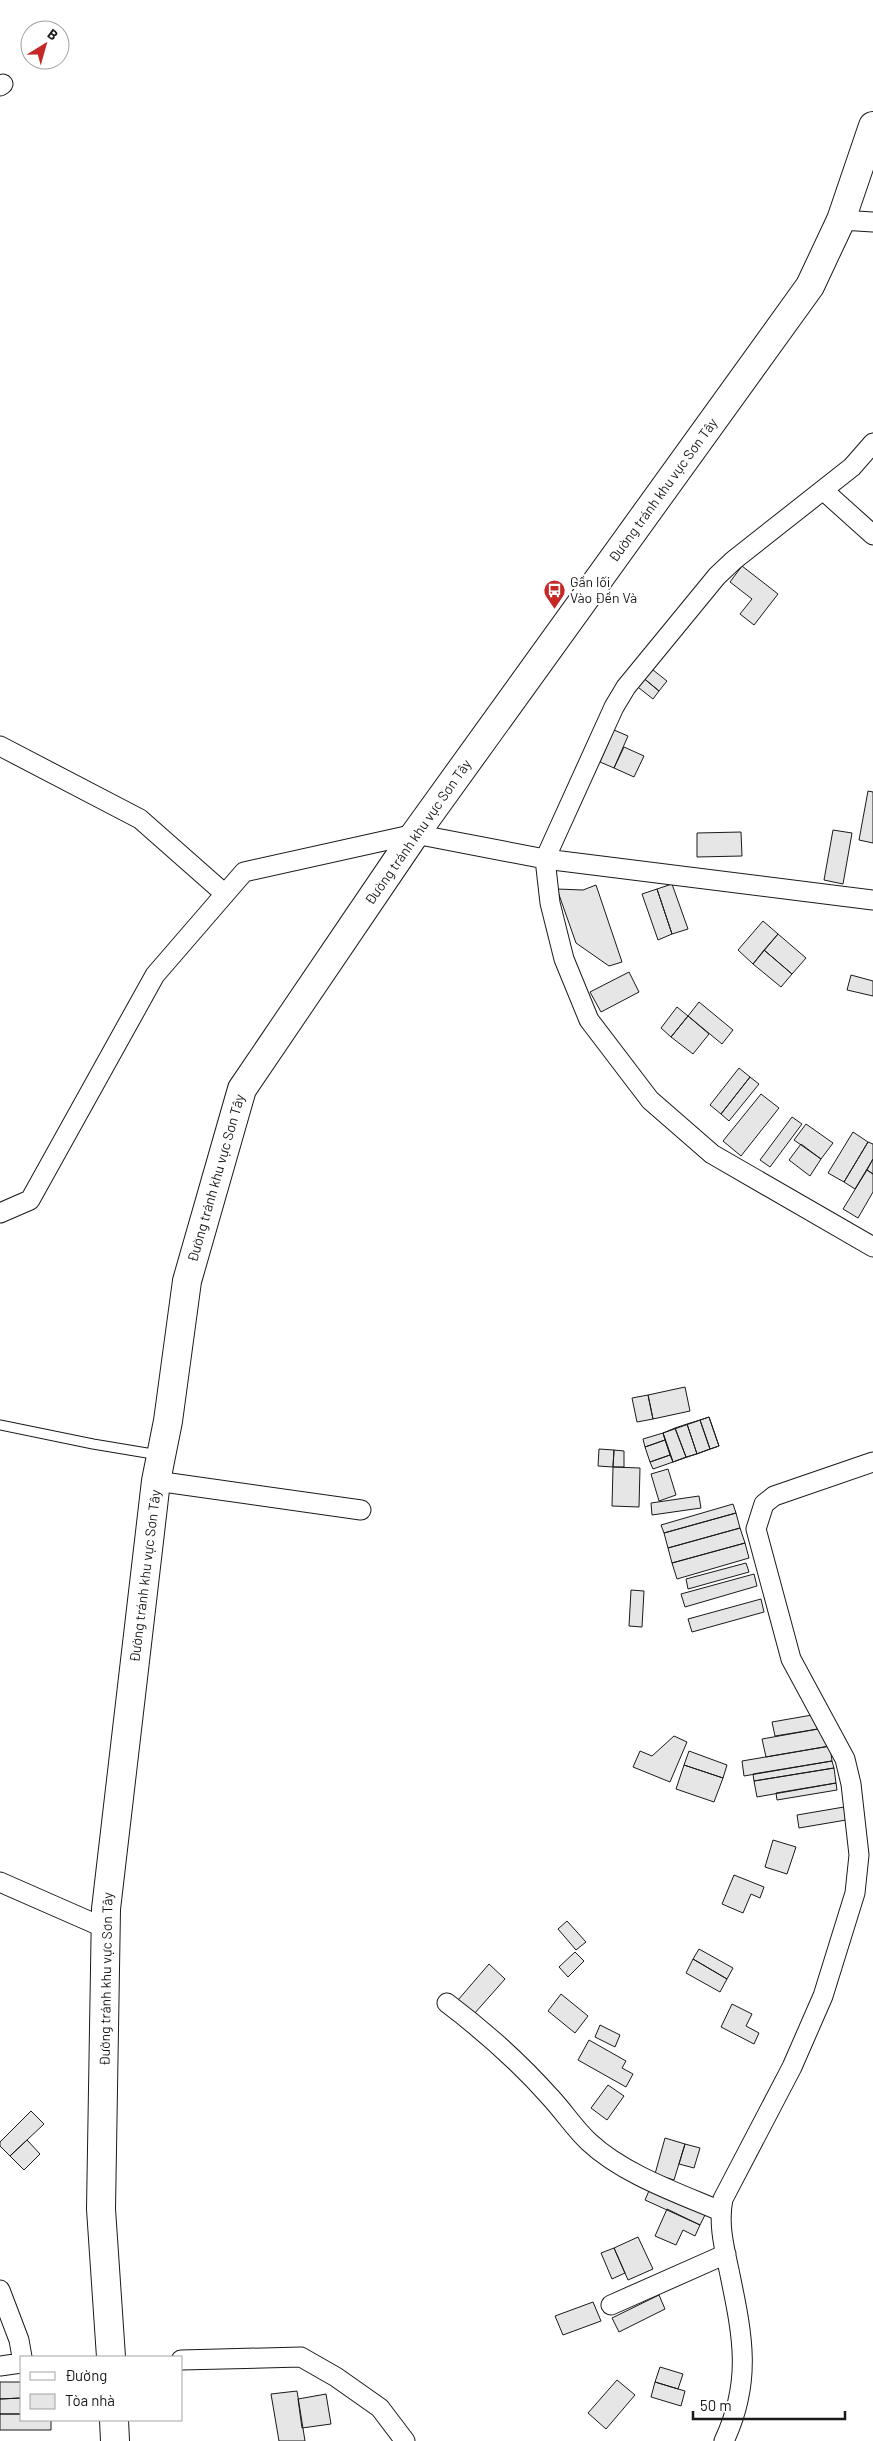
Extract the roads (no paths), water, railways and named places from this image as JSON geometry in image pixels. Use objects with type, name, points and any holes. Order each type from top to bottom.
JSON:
[{"type":"highway","name":"Đường tránh khu vực Sơn Tây","points":[[111,2356],[101,2209],[106,1909],[156,1481],[168,1421],[187,1281],[242,1089],[415,834],[810,286],[841,220],[873,126]]},
{"type":"highway","points":[[114,2421],[115,2441]]},
{"type":"street","points":[[841,220],[873,222]]},
{"type":"street","points":[[873,443],[852,467],[734,560],[717,576],[626,687],[614,707],[545,859],[550,903],[564,959],[589,1020],[650,1100],[712,1154],[873,1247]]},
{"type":"street","points":[[823,490],[873,535]]},
{"type":"street","points":[[0,746],[140,819],[225,894]]},
{"type":"street","points":[[0,1213],[30,1200],[155,975],[244,872],[415,834],[545,859],[873,900]]},
{"type":"street","points":[[724,2441],[732,2424],[744,2373],[743,2351],[720,2211],[723,2199],[792,2067],[823,1996],[855,1893],[859,1855],[851,1784],[845,1759],[791,1659],[756,1529],[764,1504],[774,1496],[873,1462]]},
{"type":"street","points":[[156,1481],[361,1510]]},
{"type":"street","points":[[0,1882],[107,1929]]},
{"type":"street","points":[[447,2003],[483,2030],[551,2098],[589,2142],[614,2160],[661,2185],[720,2211]]},
{"type":"street","points":[[611,2305],[726,2254]]},
{"type":"street","points":[[0,2290],[22,2356]]},
{"type":"street","points":[[182,2360],[302,2357],[336,2377],[380,2408],[405,2441]]},
{"type":"street","points":[[0,2366],[20,2363]]},
{"type":"lane","points":[[0,1425],[93,1444],[160,1455]]},
{"type":"place","name":"Gần lối Vào Đền Và","points":[[554,609]]}]
